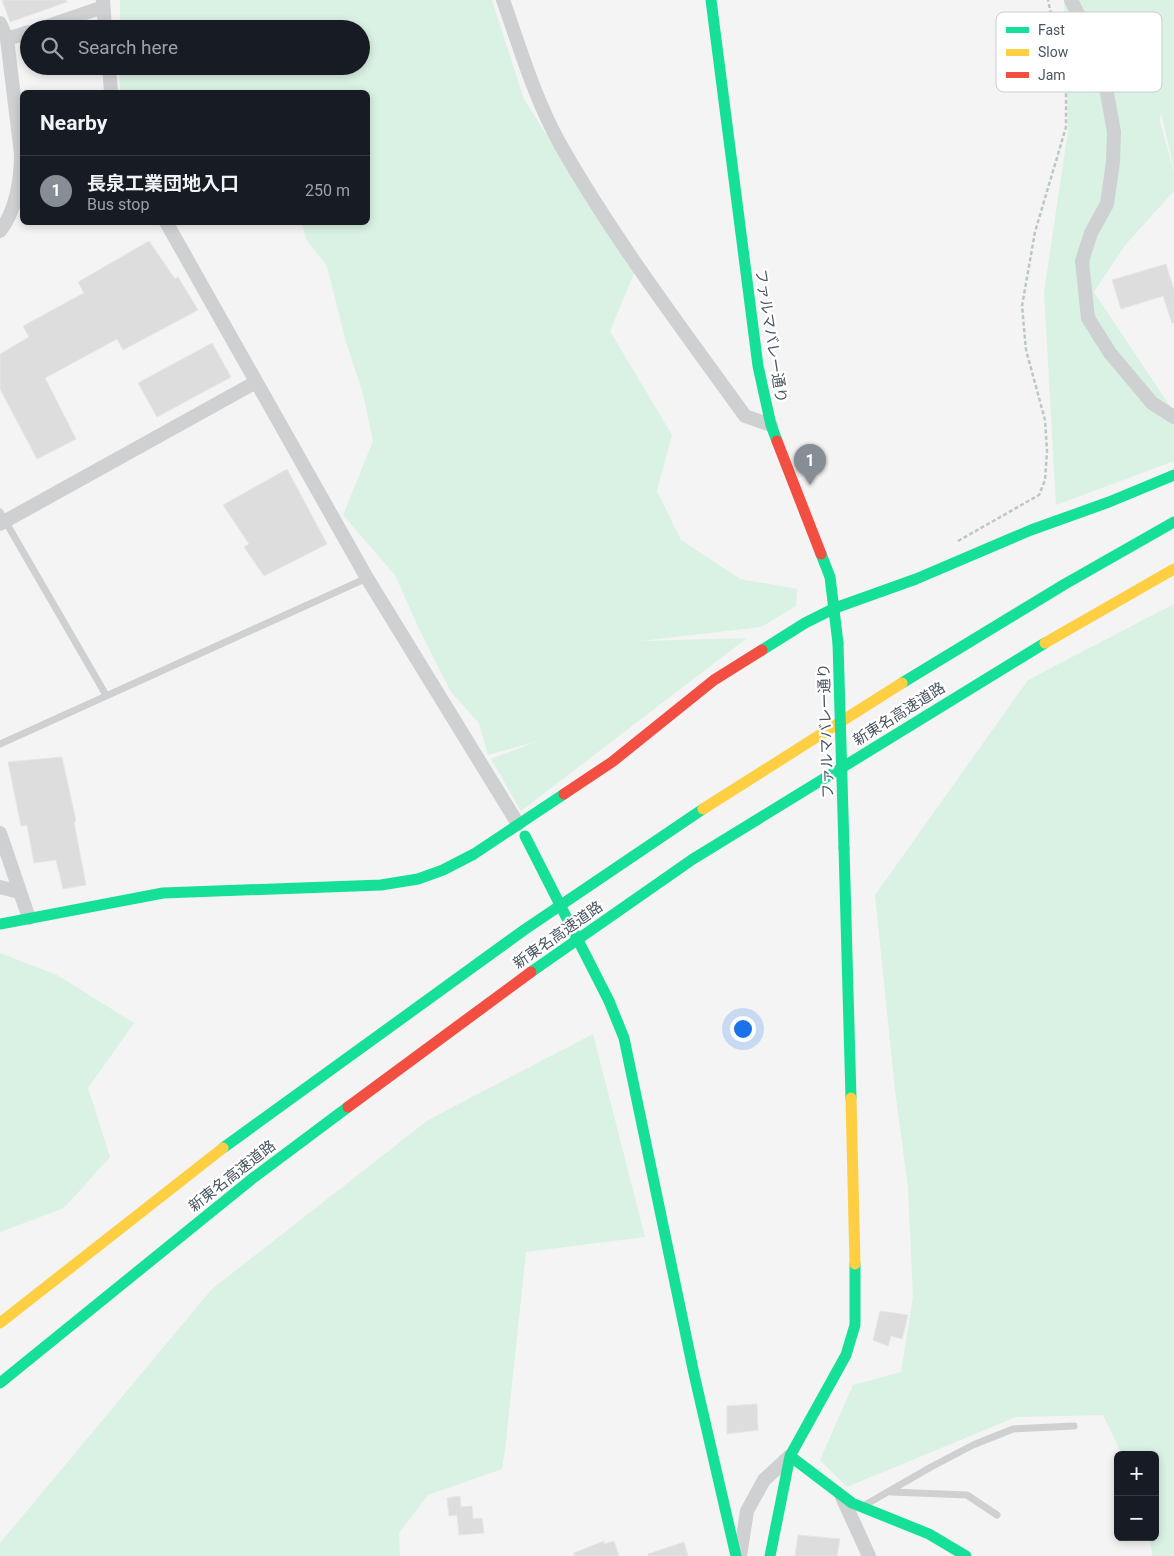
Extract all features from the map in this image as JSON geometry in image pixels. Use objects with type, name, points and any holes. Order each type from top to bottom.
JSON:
[{"type":"main road","name":"ファルマバレー通り","points":[[711,0],[758,366],[771,425],[830,577],[838,643],[856,1292],[855,1325],[846,1355],[790,1456],[770,1556]]},
{"type":"main road","points":[[0,924],[163,893],[382,885],[418,879],[443,870],[521,830],[612,762],[714,680],[805,624],[835,608],[916,579],[1015,536],[1109,502],[1174,475]]},
{"type":"main road","name":"新東名高速道路","points":[[0,1324],[224,1147],[524,930],[668,831],[948,655],[1065,584],[1174,522]]},
{"type":"main road","name":"新東名高速道路","points":[[0,1383],[253,1178],[547,960],[693,859],[835,770],[1085,618],[1174,569]]},
{"type":"main road","points":[[521,830],[609,1002],[624,1038],[694,1374],[736,1556]]},
{"type":"main road","points":[[790,1456],[842,1497],[861,1508],[930,1533],[954,1546],[966,1556]]},
{"type":"street","points":[[503,0],[526,66],[559,142],[611,227],[745,416],[771,425]]},
{"type":"street","points":[[1071,0],[1077,12]]},
{"type":"street","points":[[62,20],[103,4],[104,20]]},
{"type":"street","points":[[0,23],[7,39],[20,146]]},
{"type":"street","points":[[7,39],[20,35]]},
{"type":"street","points":[[110,75],[111,90]]},
{"type":"street","points":[[1107,92],[1114,132],[1113,162],[1107,204],[1091,233],[1082,261],[1088,318],[1110,353],[1152,403],[1174,417]]},
{"type":"street","points":[[0,231],[8,222],[20,178]]},
{"type":"street","points":[[168,225],[367,578],[521,830]]},
{"type":"street","points":[[2,519],[256,382]]},
{"type":"street","points":[[0,833],[29,918]]},
{"type":"street","points":[[0,887],[19,892]]},
{"type":"street","points":[[740,1556],[746,1511],[764,1480],[790,1456]]},
{"type":"street","points":[[842,1497],[869,1556]]},
{"type":"lane","points":[[2,519],[106,695]]},
{"type":"lane","points":[[0,744],[367,578]]},
{"type":"lane","points":[[861,1508],[931,1466],[973,1445],[1012,1429],[1074,1426]]},
{"type":"lane","points":[[890,1492],[967,1495],[997,1515]]},
{"type":"path","points":[[956,542],[1039,495],[1045,480],[1047,451],[1045,420],[1026,350],[1022,306],[1035,232],[1066,127],[1066,92]]},
{"type":"green space","points":[[120,0],[492,0],[524,99],[628,265],[635,271],[610,331],[672,435],[657,491],[681,540],[740,579],[797,589],[796,606],[761,627],[641,641],[747,638],[521,811],[491,759],[538,741],[488,755],[479,723],[451,692],[418,627],[395,575],[343,515],[373,441],[363,394],[346,342],[327,266],[306,239],[302,225],[370,225],[370,90],[120,90],[119,75],[370,75],[370,20],[120,20]]},
{"type":"green space","points":[[1064,0],[1174,0],[1174,169],[1161,112],[1160,122],[1174,172],[1174,191],[1126,244],[1094,292],[1174,412],[1174,461],[1056,505],[1044,292],[1068,131],[1067,92],[1162,92],[1162,12],[1064,12]]},
{"type":"green space","points":[[1174,604],[1174,1556],[1153,1556],[1150,1541],[1159,1541],[1159,1451],[1120,1451],[1103,1415],[1016,1417],[847,1487],[820,1460],[853,1385],[901,1372],[913,1297],[908,1188],[895,1090],[875,895],[1028,680]]},
{"type":"green space","points":[[0,953],[57,975],[134,1023],[88,1088],[110,1157],[64,1208],[0,1232]]},
{"type":"green space","points":[[593,1034],[645,1237],[526,1252],[502,1469],[428,1495],[399,1533],[400,1556],[0,1556],[0,1543],[212,1289],[428,1120]]},
{"type":"building","points":[[2,0],[66,0],[67,2],[10,22]]},
{"type":"building","points":[[149,241],[175,279],[178,277],[198,310],[123,350],[117,339],[45,378],[76,439],[37,459],[0,389],[0,354],[29,337],[23,326],[84,293],[78,282]]},
{"type":"building","points":[[1166,264],[1174,290],[1174,323],[1172,323],[1163,296],[1121,309],[1112,280]]},
{"type":"building","points":[[212,343],[231,377],[157,417],[138,383]]},
{"type":"building","points":[[287,469],[327,544],[264,576],[244,547],[249,544],[223,505]]},
{"type":"building","points":[[62,757],[76,821],[74,822],[86,885],[63,889],[56,860],[34,863],[27,825],[21,826],[8,762]]},
{"type":"building","points":[[880,1311],[908,1315],[902,1339],[891,1336],[888,1346],[873,1340]]},
{"type":"building","points":[[757,1404],[758,1430],[727,1434],[727,1406]]},
{"type":"building","points":[[460,1496],[461,1507],[472,1506],[473,1519],[482,1518],[484,1533],[459,1535],[457,1515],[449,1516],[447,1498]]},
{"type":"building","points":[[798,1535],[840,1539],[837,1556],[795,1556]]},
{"type":"building","points":[[604,1541],[604,1544],[614,1541],[619,1556],[574,1556],[574,1553]]},
{"type":"building","points":[[684,1542],[688,1556],[648,1556],[648,1554]]},
{"type":"traffic: fast","points":[[711,0],[758,366],[771,425],[777,441]]},
{"type":"traffic: fast","points":[[762,650],[805,623],[835,608],[916,579],[1031,530],[1109,502],[1174,475]]},
{"type":"traffic: fast","points":[[902,683],[1065,584],[1174,522]]},
{"type":"traffic: fast","points":[[821,554],[830,577],[838,643]]},
{"type":"traffic: fast","points":[[838,643],[844,848]]},
{"type":"traffic: fast","points":[[531,972],[693,859],[1045,643]]},
{"type":"traffic: fast","points":[[0,924],[163,893],[381,885],[418,879],[443,870],[474,854],[564,794]]},
{"type":"traffic: fast","points":[[223,1148],[524,930],[703,809]]},
{"type":"traffic: fast","points":[[525,836],[609,1001]]},
{"type":"traffic: fast","points":[[844,848],[851,1098]]},
{"type":"traffic: fast","points":[[609,1001],[624,1038],[694,1374],[736,1556]]},
{"type":"traffic: fast","points":[[0,1383],[253,1178],[348,1107]]},
{"type":"traffic: fast","points":[[770,1556],[790,1456],[846,1355],[855,1325],[855,1264]]},
{"type":"traffic: fast","points":[[790,1456],[852,1503],[929,1534],[966,1556]]},
{"type":"traffic: slow","points":[[1045,643],[1174,569]]},
{"type":"traffic: slow","points":[[703,809],[902,683]]},
{"type":"traffic: slow","points":[[851,1098],[855,1264]]},
{"type":"traffic: slow","points":[[0,1323],[223,1148]]},
{"type":"traffic: jam","points":[[777,441],[821,554]]},
{"type":"traffic: jam","points":[[564,794],[612,762],[714,680],[762,650]]},
{"type":"traffic: jam","points":[[348,1107],[531,972]]},
{"type":"place","name":"長泉工業団地入口","points":[[810,485]]}]
